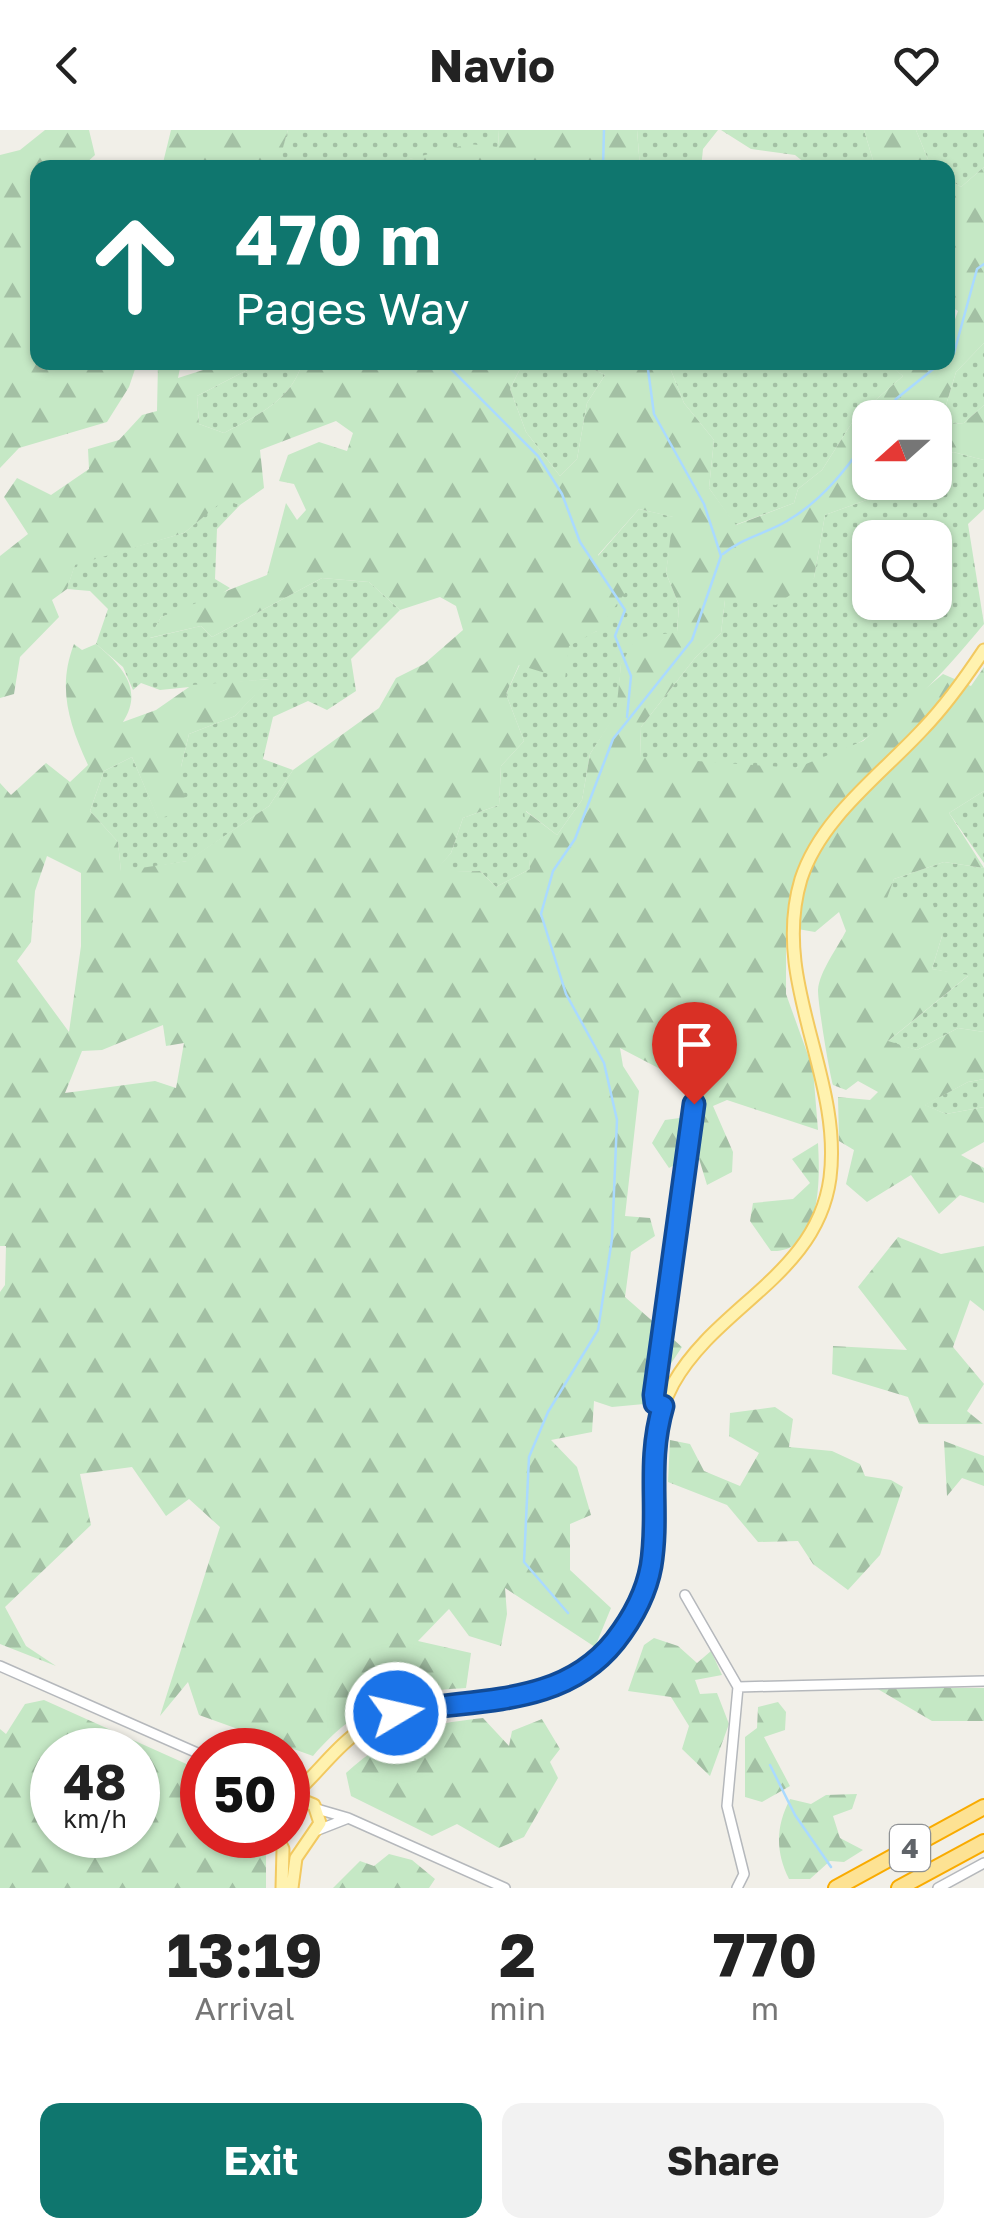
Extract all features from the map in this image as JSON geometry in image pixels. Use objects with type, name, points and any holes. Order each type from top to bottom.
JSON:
[{"type":"highway","name":"4","points":[[836,1888],[984,1807]]},
{"type":"highway","name":"4","points":[[899,1888],[984,1842]]},
{"type":"main road","points":[[310,1840],[318,1830],[310,1781],[346,1738],[369,1724],[424,1707],[553,1689],[590,1669],[628,1624],[651,1564],[652,1445],[663,1406],[684,1367],[790,1265],[822,1212],[832,1150],[792,938],[802,879],[824,833],[946,704],[984,650]]},
{"type":"main road","points":[[310,1805],[315,1807]]},
{"type":"main road","points":[[282,1888],[283,1858]]},
{"type":"main road","points":[[292,1888],[296,1858]]},
{"type":"street","points":[[663,1406],[655,1403],[654,1395],[685,1199],[694,1104]]},
{"type":"street","points":[[685,1595],[738,1687],[727,1806],[744,1874],[737,1888]]},
{"type":"street","points":[[0,1666],[180,1745]]},
{"type":"street","points":[[738,1687],[984,1681]]},
{"type":"street","points":[[315,1807],[505,1888]]},
{"type":"street","points":[[318,1830],[348,1818]]},
{"type":"street","points":[[938,1888],[984,1863]]},
{"type":"green space","points":[[45,130],[89,130],[95,155],[90,160],[30,160],[30,370],[135,370],[107,422],[19,448],[0,468],[0,155],[20,150]]},
{"type":"green space","points":[[171,130],[288,130],[282,160],[164,160]]},
{"type":"green space","points":[[288,130],[499,130],[498,147],[409,160],[279,159]]},
{"type":"green space","points":[[499,130],[637,130],[639,160],[409,160],[469,144],[498,147]]},
{"type":"green space","points":[[637,130],[718,130],[703,149],[702,160],[639,160]]},
{"type":"green space","points":[[721,130],[864,130],[873,160],[801,160],[795,155],[751,149]]},
{"type":"green space","points":[[864,130],[916,130],[928,160],[873,160]]},
{"type":"green space","points":[[916,130],[984,130],[984,167],[961,187],[955,183],[955,160],[928,160]]},
{"type":"green space","points":[[984,167],[984,343],[956,372],[948,400],[876,400],[903,376],[895,370],[955,370],[955,183],[961,187]]},
{"type":"green space","points":[[984,343],[984,405],[964,423],[952,424],[952,400],[948,400],[956,372]]},
{"type":"green space","points":[[158,370],[180,370],[178,378],[203,370],[247,370],[197,396],[199,424],[224,433],[260,414],[281,397],[299,370],[520,370],[510,389],[526,432],[560,476],[577,459],[587,403],[605,375],[595,370],[671,370],[684,403],[714,440],[709,488],[736,525],[794,503],[798,489],[822,470],[852,423],[852,500],[866,500],[825,515],[814,578],[776,605],[725,600],[721,633],[695,658],[641,727],[640,757],[796,768],[863,741],[943,674],[971,686],[984,667],[984,791],[949,813],[984,868],[944,862],[894,879],[886,901],[931,897],[942,936],[932,969],[969,975],[888,1041],[917,1050],[958,1028],[984,1032],[984,1079],[968,1082],[925,1105],[946,1114],[984,1107],[984,1142],[961,1155],[984,1168],[984,1203],[960,1195],[939,1214],[911,1175],[867,1202],[846,1184],[854,1150],[839,1141],[838,1097],[870,1100],[878,1092],[858,1081],[846,1090],[833,1085],[829,1066],[818,990],[825,968],[846,931],[839,912],[815,932],[786,927],[786,994],[813,1069],[818,1130],[727,1100],[713,1106],[733,1152],[732,1172],[707,1185],[697,1152],[669,1168],[652,1143],[665,1120],[687,1117],[689,1084],[620,1048],[623,1066],[639,1091],[625,1216],[650,1218],[655,1236],[631,1252],[625,1297],[682,1347],[644,1404],[612,1407],[594,1401],[592,1432],[551,1440],[577,1467],[591,1515],[570,1524],[570,1570],[611,1608],[595,1647],[505,1588],[507,1614],[501,1646],[469,1636],[449,1609],[418,1641],[471,1653],[466,1688],[420,1693],[381,1703],[347,1723],[313,1756],[310,1728],[235,1728],[199,1715],[188,1682],[160,1716],[220,1527],[189,1499],[166,1516],[132,1467],[80,1474],[91,1525],[5,1607],[26,1646],[56,1666],[0,1644],[0,1292],[5,1285],[6,1246],[0,1246],[0,783],[11,795],[46,763],[70,782],[88,765],[75,735],[66,691],[74,644],[82,650],[96,644],[122,670],[131,689],[129,710],[123,722],[156,710],[192,685],[270,679],[235,716],[189,734],[181,767],[186,810],[158,819],[132,757],[104,771],[90,811],[118,842],[121,871],[187,861],[269,806],[293,770],[379,708],[396,678],[424,664],[463,630],[456,606],[440,597],[400,610],[369,582],[322,578],[212,637],[201,626],[149,638],[161,617],[267,575],[286,503],[297,520],[306,510],[294,484],[279,481],[288,455],[319,442],[347,451],[353,433],[336,421],[260,450],[264,488],[240,505],[224,500],[184,533],[75,565],[67,589],[52,600],[59,617],[20,657],[14,694],[0,698],[0,556],[28,534],[4,497],[17,478],[51,495],[89,469],[88,449],[119,440],[142,415],[157,411]],"holes":[[[639,509],[673,517],[666,573],[679,605],[677,632],[636,638],[621,664],[616,713],[590,754],[582,800],[557,835],[524,810],[530,869],[496,887],[480,871],[435,872],[451,853],[463,818],[499,805],[501,766],[524,741],[506,694],[519,665],[565,679],[569,646],[597,631],[628,589],[598,555]],[[47,856],[81,873],[81,946],[69,1032],[17,961],[31,942],[35,891]],[[163,1025],[166,1046],[184,1043],[176,1088],[155,1081],[65,1093],[82,1051],[102,1050]]]},
{"type":"green space","points":[[247,370],[299,370],[281,397],[260,414],[224,433],[199,424],[197,396]]},
{"type":"green space","points":[[520,370],[595,370],[605,375],[587,403],[577,459],[560,476],[526,432],[510,389]]},
{"type":"green space","points":[[671,370],[896,370],[903,376],[876,400],[852,400],[852,423],[822,470],[798,489],[794,503],[735,525],[709,488],[714,440],[684,403]]},
{"type":"green space","points":[[984,405],[984,460],[953,452],[952,424],[964,423]]},
{"type":"green space","points":[[952,452],[984,460],[984,509],[968,524],[984,624],[901,712],[877,731],[824,760],[779,770],[640,758],[641,727],[695,658],[721,633],[725,600],[814,578],[825,515],[866,500],[952,500]]},
{"type":"green space","points":[[224,499],[240,505],[217,529],[215,579],[230,588],[213,600],[161,617],[150,638],[201,626],[212,637],[322,578],[369,582],[400,610],[351,659],[356,691],[327,710],[308,701],[273,717],[263,759],[293,770],[269,806],[188,861],[121,872],[118,842],[90,811],[104,771],[132,757],[158,818],[181,767],[189,734],[235,716],[269,679],[160,690],[141,683],[133,690],[123,667],[96,644],[108,609],[90,591],[67,589],[75,564],[184,533]]},
{"type":"green space","points":[[639,509],[674,517],[666,573],[679,605],[677,632],[621,664],[617,713],[590,754],[582,800],[557,835],[526,811],[530,869],[496,887],[480,871],[433,873],[451,853],[463,818],[499,805],[501,766],[524,741],[506,694],[520,664],[597,631],[598,556]]},
{"type":"green space","points":[[984,791],[984,863],[949,813]]},
{"type":"green space","points":[[944,862],[984,868],[984,1032],[958,1028],[917,1050],[887,1042],[968,976],[932,969],[942,936],[885,901],[894,879]]},
{"type":"green space","points":[[984,1079],[984,1107],[946,1114],[924,1105],[968,1082]]},
{"type":"green space","points":[[818,1143],[817,1194],[809,1228],[788,1249],[771,1251],[750,1221],[753,1203],[793,1199],[810,1183],[792,1159]]},
{"type":"green space","points":[[898,1237],[941,1254],[984,1246],[984,1311],[970,1300],[953,1347],[984,1384],[967,1411],[983,1424],[919,1424],[908,1397],[832,1374],[833,1346],[907,1350],[858,1287]]},
{"type":"green space","points":[[775,1407],[793,1419],[789,1447],[832,1451],[860,1464],[865,1476],[891,1480],[903,1487],[880,1555],[848,1590],[813,1564],[798,1541],[758,1542],[727,1505],[668,1482],[670,1440],[690,1444],[704,1471],[740,1486],[759,1453],[729,1436],[730,1413]]},
{"type":"green space","points":[[944,1441],[984,1456],[984,1486],[962,1478],[947,1496]]},
{"type":"green space","points":[[654,1638],[678,1646],[697,1663],[711,1651],[722,1675],[695,1680],[700,1694],[717,1693],[729,1724],[710,1776],[682,1749],[689,1726],[671,1697],[628,1691],[644,1645]]},
{"type":"green space","points":[[876,1688],[984,1688],[984,1721],[932,1721]]},
{"type":"green space","points":[[44,1700],[106,1728],[30,1728],[30,1858],[160,1858],[160,1752],[180,1761],[180,1858],[266,1858],[266,1888],[0,1888],[0,1729],[6,1734],[25,1704]]},
{"type":"green space","points":[[778,1702],[786,1712],[785,1730],[764,1737],[790,1786],[762,1802],[745,1797],[745,1737],[757,1728],[758,1707]]},
{"type":"green space","points":[[483,1718],[509,1746],[512,1731],[542,1719],[560,1749],[550,1762],[558,1778],[524,1837],[499,1848],[457,1824],[432,1836],[351,1796],[346,1773],[394,1739],[425,1727]]},
{"type":"green space","points":[[857,1794],[852,1809],[833,1816],[840,1838],[863,1850],[844,1862],[830,1861],[810,1879],[789,1879],[779,1839],[790,1799],[811,1804],[826,1795]]},
{"type":"green space","points":[[389,1854],[412,1860],[435,1879],[429,1888],[333,1888],[360,1861],[374,1866]]},
{"type":"waterway","points":[[603,160],[604,130]]},
{"type":"waterway","points":[[955,349],[977,269],[984,264]]},
{"type":"waterway","points":[[452,370],[538,456],[562,494],[580,542],[625,610],[615,636],[631,676],[627,717]]},
{"type":"waterway","points":[[568,1613],[524,1562],[529,1457],[548,1412],[598,1330],[612,1239],[617,1120],[604,1063],[566,994],[541,914],[553,871],[575,839],[613,739],[692,640],[721,556],[704,504],[654,414],[648,370]]},
{"type":"waterway","points":[[895,400],[932,370]]},
{"type":"waterway","points":[[723,554],[787,521],[812,503],[852,460]]},
{"type":"waterway","points":[[770,1765],[795,1815],[831,1867]]},
{"type":"route","points":[[396,1713],[553,1689],[590,1669],[628,1624],[642,1596],[651,1564],[652,1445],[663,1406],[655,1403],[654,1395],[686,1186],[694,1104]]}]
